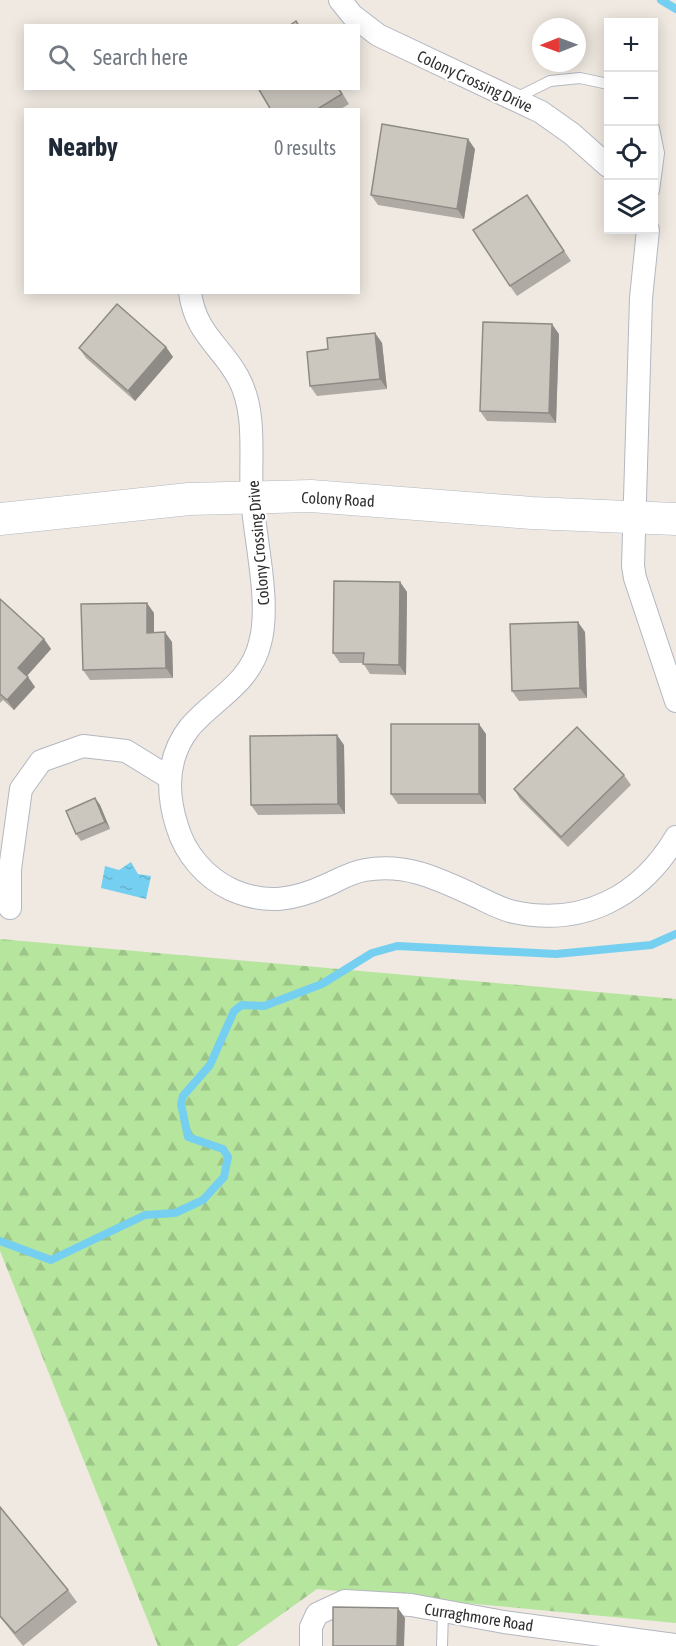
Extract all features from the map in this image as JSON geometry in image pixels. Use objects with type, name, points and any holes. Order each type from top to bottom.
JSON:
[{"type":"main road","name":"Colony Road","points":[[0,519],[189,499],[311,496],[520,512],[676,519]]},
{"type":"street","name":"Colony Crossing Drive","points":[[340,0],[352,15],[378,35],[541,112],[572,134],[604,162]]},
{"type":"street","points":[[648,234],[640,298],[633,518],[635,578],[676,701]]},
{"type":"street","name":"Colony Crossing Drive","points":[[191,294],[202,331],[238,377],[246,398],[250,422],[252,497],[265,616],[260,643],[241,680],[191,726],[178,746],[170,778],[172,811],[180,839],[205,872],[231,890],[256,898],[281,900],[297,897],[353,872],[400,868],[433,876],[514,912],[545,916],[574,914],[615,900],[653,869],[676,837]]},
{"type":"street","points":[[10,908],[13,835],[21,789],[41,761],[82,746],[126,751],[170,778]]},
{"type":"street","name":"Curraghmore Road","points":[[311,1646],[311,1627],[317,1614],[345,1601],[411,1605],[443,1611],[534,1636],[676,1645]]},
{"type":"lane","points":[[514,99],[550,81],[580,78],[604,83]]},
{"type":"lane","points":[[442,1646],[443,1611]]},
{"type":"green space","points":[[0,939],[676,999],[676,1623],[317,1589],[237,1646],[158,1646],[0,1251]]},
{"type":"water","points":[[131,862],[138,874],[151,876],[146,899],[101,888],[105,866],[119,870]]},
{"type":"building","points":[[259,90],[339,90],[342,94],[319,108],[270,108]]},
{"type":"building","points":[[382,124],[468,139],[457,209],[371,195]]},
{"type":"building","points":[[527,195],[564,251],[510,286],[473,230]]},
{"type":"building","points":[[117,304],[166,347],[128,391],[79,348]]},
{"type":"building","points":[[483,322],[552,324],[549,413],[480,411]]},
{"type":"building","points":[[375,333],[380,379],[310,386],[307,352],[328,349],[327,338]]},
{"type":"building","points":[[334,581],[400,582],[399,665],[363,664],[364,653],[333,653]]},
{"type":"building","points":[[0,599],[44,639],[18,668],[28,677],[7,700],[0,694]]},
{"type":"building","points":[[147,603],[147,633],[165,632],[166,668],[83,670],[81,604]]},
{"type":"building","points":[[578,622],[580,688],[512,691],[510,624]]},
{"type":"building","points":[[391,724],[479,724],[479,794],[391,794]]},
{"type":"building","points":[[577,727],[624,775],[561,837],[514,789]]},
{"type":"building","points":[[337,735],[338,804],[251,805],[250,736]]},
{"type":"building","points":[[95,798],[105,822],[76,834],[66,811]]},
{"type":"building","points":[[0,1507],[68,1590],[15,1633],[0,1616]]},
{"type":"building","points":[[333,1607],[398,1608],[397,1646],[333,1646]]},
{"type":"waterway","points":[[661,0],[676,9]]},
{"type":"waterway","points":[[0,1241],[51,1260],[145,1215],[175,1213],[203,1200],[224,1177],[228,1157],[223,1149],[188,1137],[181,1104],[183,1096],[210,1065],[234,1011],[242,1005],[264,1006],[322,984],[372,953],[397,946],[556,954],[651,945],[676,934]]}]
